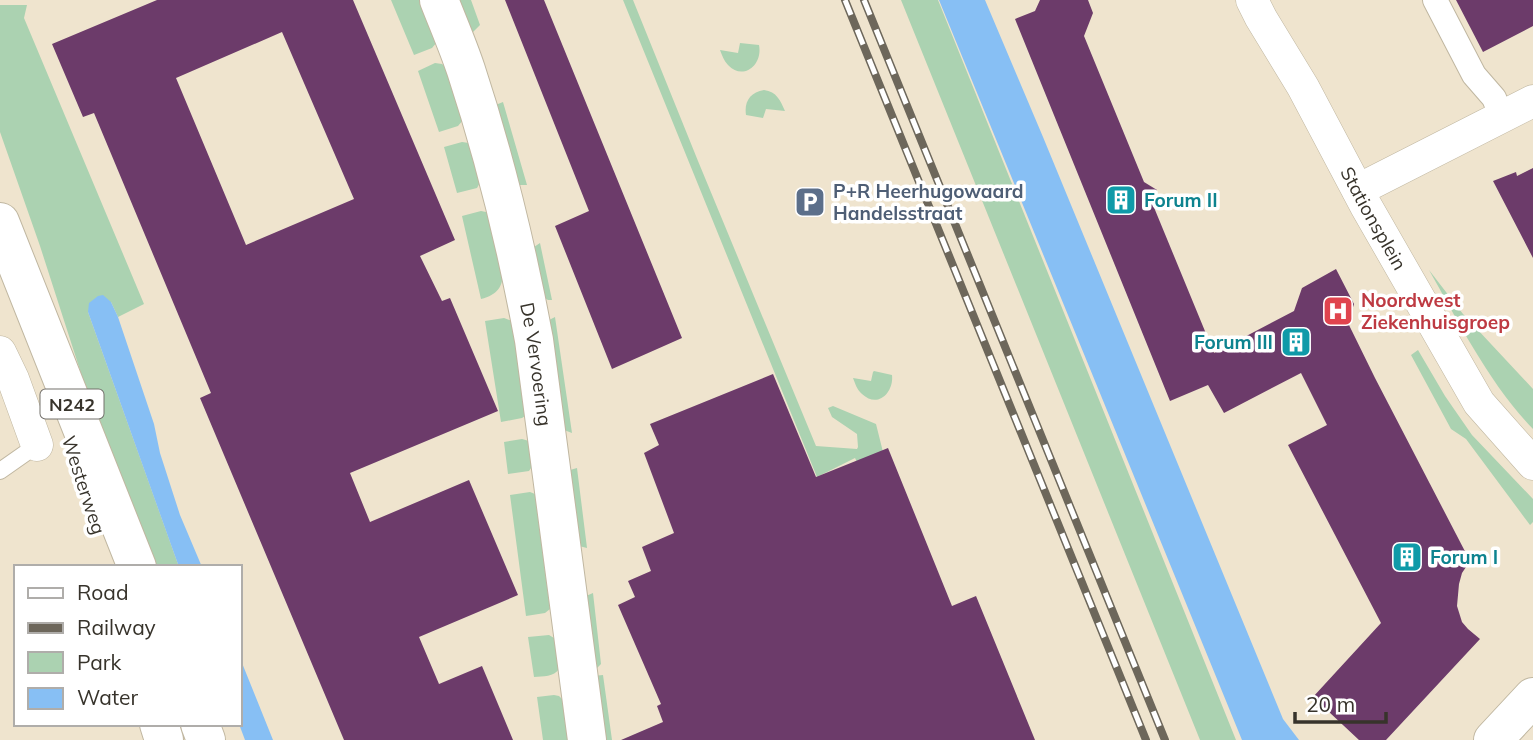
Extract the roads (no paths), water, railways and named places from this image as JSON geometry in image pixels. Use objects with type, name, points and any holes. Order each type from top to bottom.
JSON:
[{"type":"main road","name":"De Vervoering","points":[[439,0],[466,70],[498,180],[528,308],[587,740]]},
{"type":"main road","name":"Westerweg","points":[[4,232],[109,565]]},
{"type":"main road","name":"Westerweg","points":[[4,232],[136,565]]},
{"type":"main road","points":[[1493,740],[1533,697]]},
{"type":"street","name":"Stationsplein","points":[[1252,0],[1479,403],[1533,464]]},
{"type":"street","points":[[1435,0],[1474,75],[1494,98],[1503,117]]},
{"type":"street","points":[[1358,190],[1533,101]]},
{"type":"street","name":"Westerweg","points":[[0,352],[37,445]]},
{"type":"lane","points":[[0,471],[37,445]]},
{"type":"water","points":[[939,0],[985,0],[1283,719],[1299,740],[1242,740]]},
{"type":"water","points":[[103,295],[111,302],[118,317],[154,424],[160,453],[180,515],[201,565],[178,565],[88,312],[89,303]]},
{"type":"water","points":[[242,663],[273,740],[245,740],[240,726],[242,726]]},
{"type":"railway","points":[[845,0],[1146,740]]},
{"type":"railway","points":[[864,0],[1165,740]]},
{"type":"place","name":"Forum II","points":[[1121,200]]},
{"type":"place","name":"P+R Heerhugowaard Handelsstraat","points":[[810,202]]},
{"type":"place","name":"Noordwest Ziekenhuisgroep","points":[[1338,311]]},
{"type":"place","name":"Forum III","points":[[1296,342]]},
{"type":"place","name":"Forum I","points":[[1407,557]]}]
